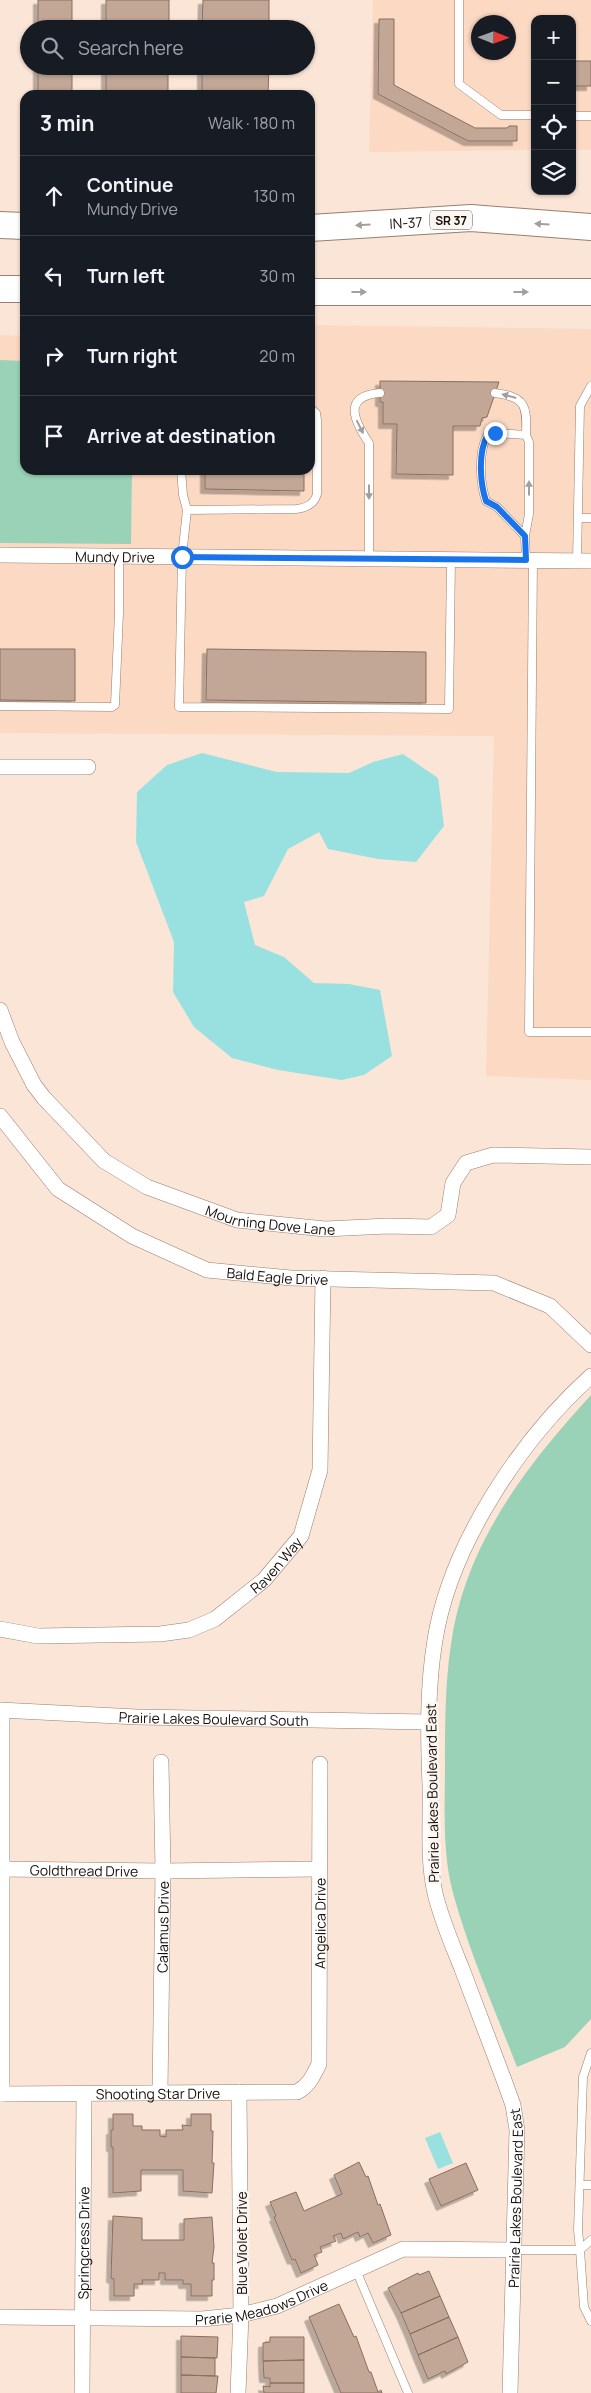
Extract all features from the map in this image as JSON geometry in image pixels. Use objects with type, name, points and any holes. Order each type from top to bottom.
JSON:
[{"type":"highway","name":"IN-37","points":[[315,228],[471,218],[591,227]]},
{"type":"highway","points":[[0,225],[20,226]]},
{"type":"highway","points":[[0,289],[20,289]]},
{"type":"highway","points":[[315,292],[591,292]]},
{"type":"street","name":"Mundy Drive","points":[[0,555],[584,561]]},
{"type":"street","points":[[0,766],[88,767]]},
{"type":"street","name":"Mourning Dove Lane","points":[[0,1010],[12,1042],[34,1085],[44,1098],[104,1160],[146,1187],[237,1220],[325,1229],[388,1226],[431,1227],[448,1215],[453,1183],[466,1163],[493,1155],[591,1156]]},
{"type":"street","name":"Bald Eagle Drive","points":[[0,1116],[58,1189],[132,1236],[207,1270],[291,1278],[494,1283],[550,1306],[591,1344]]},
{"type":"street","name":"Raven Way","points":[[0,1629],[38,1636],[160,1634],[189,1630],[215,1619],[264,1580],[301,1536],[320,1470],[324,1278]]},
{"type":"street","name":"Prairie Lakes Boulevard East","points":[[510,2393],[517,2130],[504,2080],[446,1926],[435,1890],[428,1722],[435,1638],[443,1606],[469,1538],[486,1506],[534,1438],[571,1394],[591,1376]]},
{"type":"street","points":[[1,1710],[1,2094]]},
{"type":"street","name":"Prairie Lakes Boulevard South","points":[[1,1710],[137,1718],[428,1722]]},
{"type":"street","name":"Calamus Drive","points":[[160,2092],[161,1762]]},
{"type":"street","name":"Angelica Drive","points":[[311,2081],[319,2064],[320,1764]]},
{"type":"street","name":"Goldthread Drive","points":[[1,1869],[162,1871],[319,1869]]},
{"type":"street","name":"Shooting Star Drive","points":[[1,2094],[297,2092],[304,2089],[311,2081]]},
{"type":"street","name":"Blue Violet Drive","points":[[238,2393],[241,2315],[239,2092]]},
{"type":"street","name":"Springcress Drive","points":[[82,2393],[84,2094]]},
{"type":"street","name":"Prarie Meadows Drive","points":[[0,2317],[202,2319],[241,2315],[277,2306],[403,2248],[514,2250]]},
{"type":"lane","points":[[459,0],[459,84],[501,115],[531,116]]},
{"type":"lane","points":[[576,116],[591,116]]},
{"type":"lane","points":[[584,561],[578,518],[580,406],[591,386]]},
{"type":"lane","points":[[370,559],[369,443],[354,416],[354,407],[361,397],[380,392]]},
{"type":"lane","points":[[495,393],[511,395],[524,404],[527,415],[526,435],[529,442],[529,514],[525,536],[529,560],[529,1032],[591,1032]]},
{"type":"lane","points":[[187,510],[296,510],[308,506],[315,500],[316,494],[317,420],[315,412]]},
{"type":"lane","points":[[525,536],[497,507],[486,501],[483,490],[482,445],[487,436],[495,433],[526,435]]},
{"type":"lane","points":[[181,475],[183,495],[187,510],[182,557],[179,707],[449,709],[451,560]]},
{"type":"lane","points":[[578,518],[591,518]]},
{"type":"lane","points":[[0,706],[112,707],[115,705],[120,613],[119,556]]},
{"type":"lane","points":[[591,2052],[584,2077],[578,2230],[584,2307],[591,2321]]},
{"type":"lane","points":[[580,2185],[591,2185]]},
{"type":"lane","points":[[514,2250],[580,2250],[591,2240]]},
{"type":"lane","points":[[356,2270],[408,2393]]},
{"type":"shaded area","points":[[373,0],[591,0],[591,150],[576,150],[576,15],[531,15],[531,150],[369,152]]},
{"type":"shaded area","points":[[315,325],[591,329],[591,1080],[486,1076],[494,736],[0,733],[0,335],[20,336],[20,475],[315,475]]},
{"type":"green space","points":[[0,360],[20,361],[20,475],[132,475],[131,544],[0,543]]},
{"type":"green space","points":[[591,1395],[591,2019],[565,2047],[517,2067],[459,1915],[449,1877],[445,1814],[445,1720],[449,1659],[458,1608],[469,1573],[484,1541],[521,1479],[543,1450]]},
{"type":"water","points":[[202,753],[277,772],[349,773],[373,762],[403,754],[438,778],[444,826],[416,862],[378,859],[328,849],[319,832],[288,849],[264,896],[244,902],[255,945],[284,957],[314,983],[349,984],[380,990],[392,1056],[364,1075],[342,1080],[278,1070],[232,1058],[194,1027],[173,992],[174,942],[136,842],[137,792],[167,765]]},
{"type":"water","points":[[440,2132],[453,2163],[438,2169],[425,2138]]},
{"type":"building","points":[[38,0],[72,0],[72,20],[38,20]]},
{"type":"building","points":[[106,0],[169,0],[169,20],[106,20]]},
{"type":"building","points":[[203,0],[269,0],[269,20],[202,20]]},
{"type":"building","points":[[379,19],[394,19],[394,85],[475,128],[507,128],[509,126],[517,126],[517,141],[468,141],[378,94]]},
{"type":"building","points":[[576,61],[591,61],[591,86],[576,86]]},
{"type":"building","points":[[38,75],[72,75],[72,90],[38,90]]},
{"type":"building","points":[[106,75],[168,75],[168,90],[106,90]]},
{"type":"building","points":[[202,75],[269,75],[268,90],[202,90]]},
{"type":"building","points":[[380,381],[499,382],[487,417],[482,418],[480,426],[453,426],[453,475],[396,474],[397,424],[383,424],[383,402],[380,402]]},
{"type":"building","points":[[205,475],[304,475],[304,491],[205,489]]},
{"type":"building","points":[[0,649],[75,649],[75,701],[0,700]]},
{"type":"building","points":[[207,649],[426,652],[426,703],[206,700]]},
{"type":"building","points":[[113,2114],[133,2114],[133,2126],[142,2126],[142,2130],[160,2130],[160,2136],[166,2137],[166,2130],[183,2130],[182,2125],[191,2126],[191,2114],[211,2114],[211,2131],[213,2131],[212,2163],[214,2163],[212,2193],[183,2191],[183,2170],[141,2170],[141,2191],[113,2193],[111,2130],[113,2130]]},
{"type":"building","points":[[359,2162],[366,2177],[368,2176],[391,2235],[373,2243],[368,2233],[360,2237],[358,2232],[343,2239],[341,2233],[333,2236],[336,2241],[320,2247],[322,2252],[314,2255],[318,2265],[301,2273],[295,2259],[292,2260],[274,2217],[276,2216],[270,2202],[296,2192],[304,2211],[342,2194],[334,2175]]},
{"type":"building","points":[[466,2163],[478,2190],[441,2206],[429,2179]]},
{"type":"building","points":[[113,2216],[142,2218],[142,2240],[184,2240],[184,2219],[212,2217],[214,2280],[212,2280],[212,2296],[191,2296],[191,2284],[183,2284],[183,2280],[165,2280],[165,2273],[159,2273],[159,2280],[142,2280],[143,2284],[134,2284],[134,2296],[114,2296],[114,2279],[111,2278]]},
{"type":"building","points":[[429,2271],[440,2296],[401,2313],[388,2288],[418,2273],[419,2275]]},
{"type":"building","points":[[440,2296],[449,2317],[410,2334],[401,2313]]},
{"type":"building","points":[[339,2304],[354,2337],[356,2336],[378,2392],[381,2390],[382,2393],[341,2393],[309,2317]]},
{"type":"building","points":[[449,2317],[458,2337],[418,2355],[410,2334]]},
{"type":"building","points":[[181,2336],[218,2337],[217,2358],[181,2357]]},
{"type":"building","points":[[270,2337],[304,2337],[304,2360],[263,2361],[263,2343],[270,2342]]},
{"type":"building","points":[[458,2337],[468,2362],[446,2374],[445,2371],[428,2379],[418,2355]]},
{"type":"building","points":[[181,2357],[215,2358],[215,2376],[181,2375]]},
{"type":"building","points":[[304,2360],[304,2383],[270,2383],[270,2378],[264,2378],[263,2361]]},
{"type":"building","points":[[181,2375],[218,2376],[216,2393],[181,2393]]},
{"type":"building","points":[[270,2383],[304,2383],[304,2393],[264,2393],[263,2386],[270,2387]]},
{"type":"route","points":[[182,557],[526,560],[525,536],[497,507],[486,501],[483,490],[482,445],[487,436],[495,433]]}]
